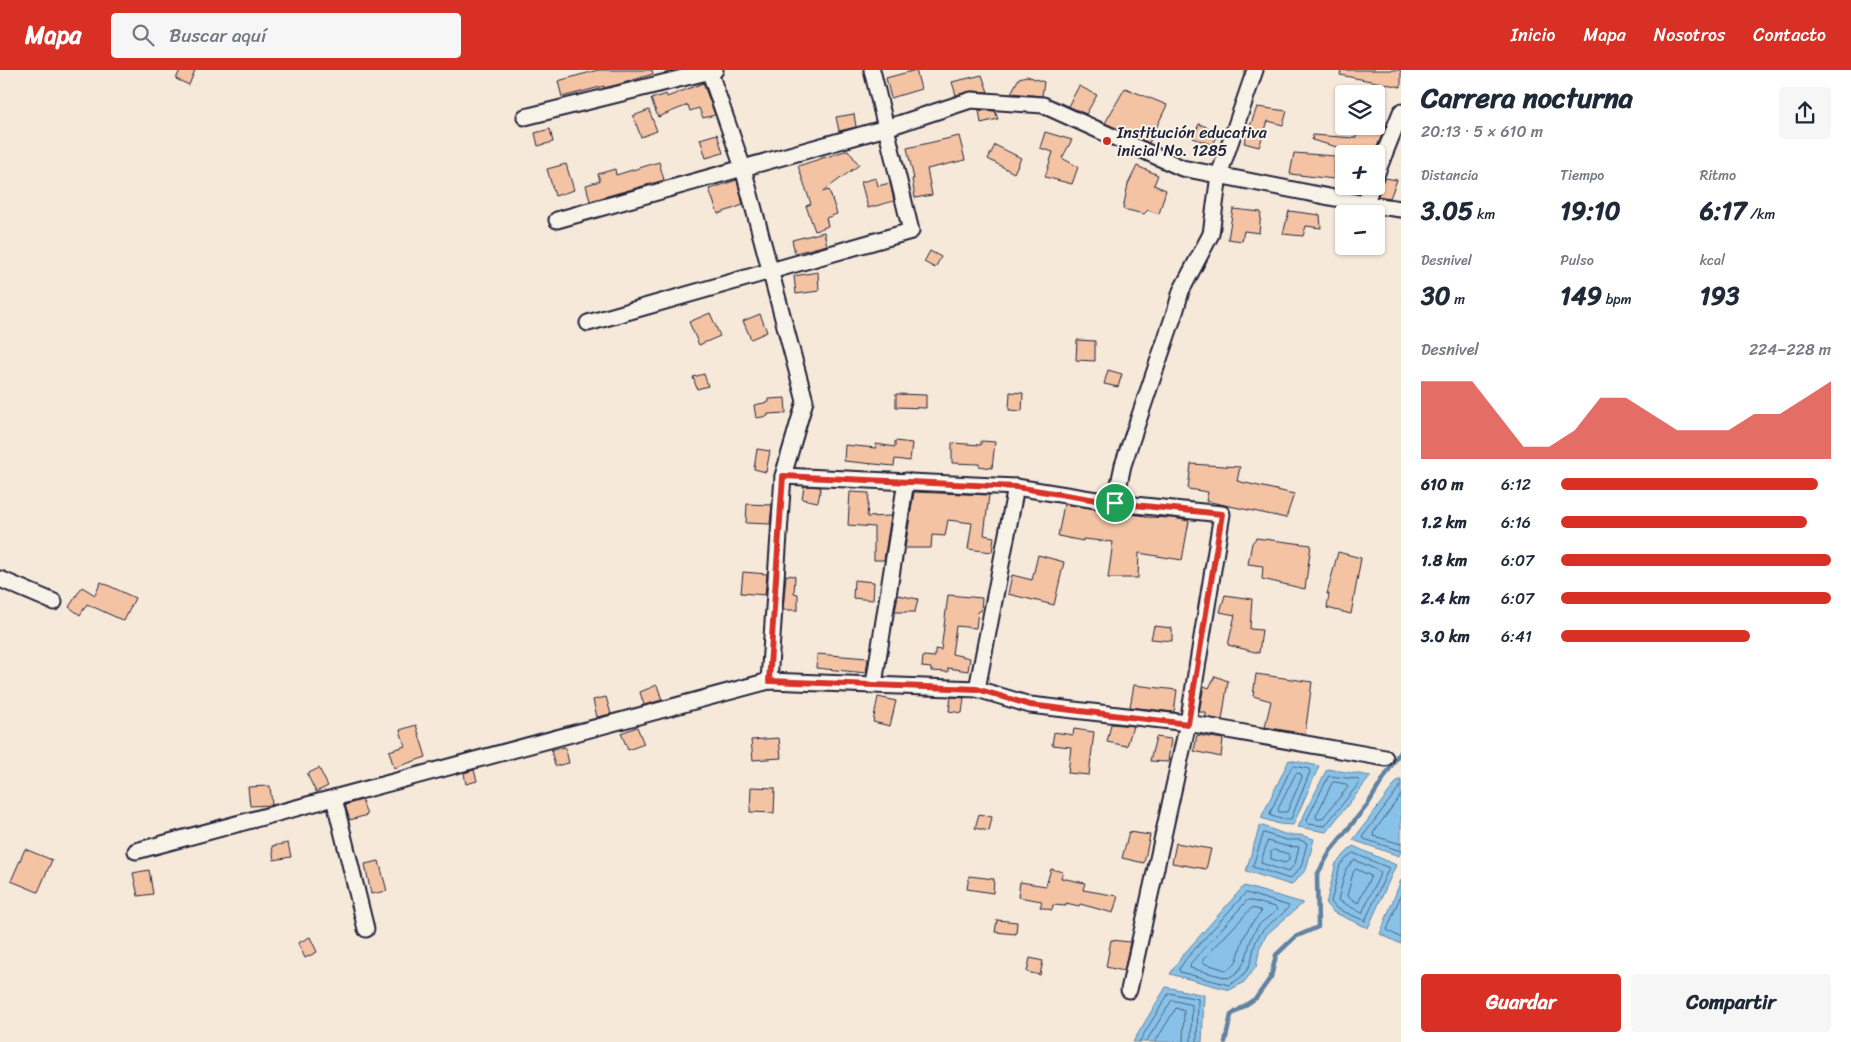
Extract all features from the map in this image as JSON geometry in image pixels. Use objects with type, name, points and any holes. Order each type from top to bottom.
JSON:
[{"type":"street","points":[[588,323],[911,231],[872,70]]},
{"type":"street","points":[[1115,503],[1123,465],[1181,291],[1211,234],[1219,175],[1255,70]]},
{"type":"street","points":[[525,117],[711,71],[743,168],[805,401],[783,476],[769,681]]},
{"type":"street","points":[[557,220],[886,128],[971,100],[1042,105],[1182,168],[1365,204],[1401,209]]},
{"type":"street","points":[[1385,152],[1401,112]]},
{"type":"street","points":[[1365,204],[1368,195]]},
{"type":"street","points":[[783,476],[1016,487],[1115,503],[1222,514],[1188,724],[1129,990]]},
{"type":"street","points":[[874,684],[906,481]]},
{"type":"street","points":[[977,689],[1016,487]]},
{"type":"street","points":[[0,579],[54,602]]},
{"type":"street","points":[[136,852],[769,681],[977,689],[1030,705],[1188,724],[1385,758]]},
{"type":"street","points":[[334,798],[366,929]]},
{"type":"water","points":[[1289,760],[1319,766],[1293,825],[1279,824],[1261,818]]},
{"type":"water","points":[[1327,769],[1371,776],[1326,832],[1298,827]]},
{"type":"water","points":[[1398,780],[1401,780],[1401,851],[1399,856],[1353,840]]},
{"type":"water","points":[[1260,825],[1287,835],[1300,835],[1314,839],[1306,870],[1291,885],[1246,871]]},
{"type":"water","points":[[1353,846],[1396,865],[1368,928],[1333,912],[1326,904],[1336,863]]},
{"type":"water","points":[[1401,880],[1401,944],[1380,934]]},
{"type":"water","points":[[1244,886],[1303,903],[1267,934],[1260,947],[1256,967],[1244,982],[1230,990],[1170,974],[1182,956]]},
{"type":"water","points":[[1166,987],[1204,995],[1202,1042],[1133,1042]]},
{"type":"building","points":[[180,70],[195,70],[189,85],[176,79]]},
{"type":"building","points":[[598,70],[652,70],[653,74],[620,84],[604,88],[604,86],[562,97],[558,81]]},
{"type":"building","points":[[916,70],[921,89],[891,98],[886,78]]},
{"type":"building","points":[[1341,70],[1401,70],[1401,87],[1340,75]]},
{"type":"building","points":[[982,75],[988,92],[971,91],[956,95],[952,82]]},
{"type":"building","points":[[1027,76],[1044,82],[1042,96],[1011,93],[1019,78]]},
{"type":"building","points":[[703,83],[715,115],[703,118],[699,108],[690,111],[688,105],[658,117],[651,99],[666,94],[667,97]]},
{"type":"building","points":[[1079,86],[1097,95],[1086,114],[1068,106]]},
{"type":"building","points":[[1125,88],[1167,105],[1149,143],[1105,123]]},
{"type":"building","points":[[1257,107],[1287,111],[1283,125],[1268,121],[1259,147],[1244,143]]},
{"type":"building","points":[[649,110],[657,131],[641,137],[633,116]]},
{"type":"building","points":[[979,110],[995,111],[998,119],[981,123]]},
{"type":"building","points":[[854,114],[856,127],[839,131],[836,117]]},
{"type":"building","points":[[1199,124],[1219,132],[1213,145],[1193,138]]},
{"type":"building","points":[[550,129],[553,142],[538,146],[535,133]]},
{"type":"building","points":[[1045,132],[1072,140],[1062,158],[1078,167],[1072,184],[1045,177],[1053,152],[1040,148]]},
{"type":"building","points":[[717,134],[723,153],[706,158],[700,139]]},
{"type":"building","points":[[1313,135],[1355,138],[1357,135],[1382,135],[1378,145],[1335,146],[1312,140]]},
{"type":"building","points":[[959,136],[965,160],[927,169],[932,195],[915,198],[912,179],[914,179],[907,148]]},
{"type":"building","points":[[995,145],[1021,158],[1014,173],[988,159]]},
{"type":"building","points":[[848,150],[859,165],[822,192],[829,190],[837,214],[826,218],[828,226],[815,231],[806,206],[811,204],[798,166]]},
{"type":"building","points":[[1294,153],[1335,156],[1334,179],[1290,174]]},
{"type":"building","points":[[659,162],[664,180],[590,201],[586,185],[600,181],[598,174],[615,169],[616,175]]},
{"type":"building","points":[[566,164],[574,190],[555,196],[547,169]]},
{"type":"building","points":[[1137,166],[1158,175],[1154,185],[1166,190],[1159,214],[1148,210],[1144,214],[1123,209],[1128,184]]},
{"type":"building","points":[[876,178],[878,186],[890,183],[894,201],[868,208],[861,182]]},
{"type":"building","points":[[1385,178],[1397,180],[1390,198],[1378,196],[1385,195]]},
{"type":"building","points":[[737,180],[743,205],[718,214],[709,189]]},
{"type":"building","points":[[1233,209],[1261,212],[1259,233],[1244,231],[1242,241],[1228,239]]},
{"type":"building","points":[[1289,211],[1320,215],[1321,228],[1306,226],[1303,236],[1283,234]]},
{"type":"building","points":[[824,232],[827,245],[795,253],[792,240]]},
{"type":"building","points":[[930,251],[941,257],[935,268],[924,262]]},
{"type":"building","points":[[818,272],[819,291],[796,294],[794,276]]},
{"type":"building","points":[[710,313],[720,336],[699,345],[689,322]]},
{"type":"building","points":[[760,314],[767,332],[751,339],[743,321]]},
{"type":"building","points":[[1077,340],[1095,341],[1095,361],[1076,360]]},
{"type":"building","points":[[1108,370],[1122,374],[1118,387],[1104,384]]},
{"type":"building","points":[[704,374],[708,386],[697,389],[693,377]]},
{"type":"building","points":[[1010,392],[1023,393],[1022,411],[1009,410]]},
{"type":"building","points":[[896,394],[926,395],[926,408],[896,407]]},
{"type":"building","points":[[785,398],[786,413],[768,414],[768,416],[756,418],[754,405],[769,402],[769,399]]},
{"type":"building","points":[[895,441],[912,443],[910,461],[895,459],[894,466],[844,461],[845,445],[876,448],[876,444],[895,447]]},
{"type":"building","points":[[981,441],[995,442],[992,468],[979,466],[979,464],[952,463],[952,443],[981,445]]},
{"type":"building","points":[[757,449],[770,451],[766,472],[754,469]]},
{"type":"building","points":[[1191,464],[1240,467],[1237,481],[1294,494],[1286,518],[1206,501],[1208,492],[1188,489]]},
{"type":"building","points":[[804,486],[821,487],[818,502],[802,499]]},
{"type":"building","points":[[850,492],[869,493],[867,517],[891,516],[884,560],[874,560],[874,527],[848,525]]},
{"type":"building","points":[[914,492],[989,495],[984,535],[994,537],[992,552],[968,549],[972,523],[948,520],[945,536],[932,535],[931,548],[905,548]]},
{"type":"building","points":[[747,504],[772,505],[770,524],[746,523]]},
{"type":"building","points":[[1064,504],[1145,517],[1173,518],[1189,521],[1182,560],[1139,553],[1138,578],[1108,578],[1113,542],[1083,539],[1083,541],[1058,536]]},
{"type":"building","points":[[1256,538],[1311,545],[1305,589],[1262,579],[1263,566],[1248,564],[1252,543]]},
{"type":"building","points":[[1338,552],[1361,558],[1351,614],[1327,608],[1329,594],[1327,594]]},
{"type":"building","points":[[1038,555],[1064,562],[1054,605],[1008,594],[1012,575],[1032,580]]},
{"type":"building","points":[[743,572],[767,574],[765,595],[741,593]]},
{"type":"building","points":[[786,575],[795,576],[794,593],[798,594],[798,610],[783,610]]},
{"type":"building","points":[[854,580],[874,582],[873,600],[853,598]]},
{"type":"building","points":[[101,582],[135,598],[124,621],[87,604],[80,615],[69,607],[82,587],[95,595]]},
{"type":"building","points":[[898,595],[918,599],[915,612],[895,612]]},
{"type":"building","points":[[948,595],[982,598],[981,611],[978,611],[976,628],[956,626],[952,654],[970,658],[968,671],[948,668],[948,672],[931,671],[931,668],[922,667],[923,656],[935,657],[935,649],[941,650]]},
{"type":"building","points":[[1225,595],[1252,599],[1250,629],[1262,630],[1259,653],[1228,645],[1235,615],[1220,612]]},
{"type":"building","points":[[1154,626],[1172,628],[1172,641],[1151,639]]},
{"type":"building","points":[[817,654],[868,658],[866,673],[816,668]]},
{"type":"building","points":[[1256,674],[1312,682],[1305,734],[1265,727],[1271,701],[1253,696]]},
{"type":"building","points":[[1215,676],[1228,681],[1222,720],[1206,717],[1206,712],[1199,712],[1204,686],[1209,688]]},
{"type":"building","points":[[657,685],[662,700],[644,705],[640,692]]},
{"type":"building","points":[[1134,685],[1177,690],[1174,712],[1130,707]]},
{"type":"building","points":[[606,697],[611,714],[597,717],[593,700]]},
{"type":"building","points":[[878,697],[896,701],[890,726],[873,722]]},
{"type":"building","points":[[951,697],[964,698],[962,713],[949,711]]},
{"type":"building","points":[[1111,724],[1133,726],[1127,746],[1107,742]]},
{"type":"building","points":[[416,725],[426,757],[394,768],[389,751],[405,746],[400,730]]},
{"type":"building","points":[[637,727],[644,744],[628,750],[621,733]]},
{"type":"building","points":[[1074,729],[1094,732],[1089,775],[1068,773],[1071,747],[1052,745],[1054,732],[1073,735]]},
{"type":"building","points":[[1197,735],[1223,739],[1221,757],[1194,751]]},
{"type":"building","points":[[1156,737],[1171,739],[1168,762],[1150,761]]},
{"type":"building","points":[[779,738],[781,758],[753,760],[751,740]]},
{"type":"building","points":[[565,747],[569,763],[555,766],[551,750]]},
{"type":"building","points":[[319,768],[328,786],[316,792],[307,774]]},
{"type":"building","points":[[474,770],[477,781],[466,784],[464,773]]},
{"type":"building","points":[[270,786],[272,805],[250,806],[248,787]]},
{"type":"building","points":[[751,787],[775,788],[774,813],[750,812]]},
{"type":"building","points":[[362,800],[367,815],[350,820],[345,805]]},
{"type":"building","points":[[979,814],[992,817],[989,831],[975,828]]},
{"type":"building","points":[[1129,832],[1150,835],[1144,863],[1122,858]]},
{"type":"building","points":[[288,843],[291,857],[274,860],[272,846]]},
{"type":"building","points":[[1176,843],[1211,849],[1206,869],[1172,863]]},
{"type":"building","points":[[25,849],[52,860],[38,892],[11,881]]},
{"type":"building","points":[[379,861],[387,891],[371,894],[365,864]]},
{"type":"building","points":[[1051,869],[1063,872],[1061,878],[1085,883],[1083,890],[1118,896],[1113,913],[1080,904],[1079,906],[1066,903],[1066,906],[1053,905],[1052,910],[1040,907],[1042,901],[1018,897],[1020,882],[1046,886]]},
{"type":"building","points":[[149,870],[153,894],[138,896],[133,873]]},
{"type":"building","points":[[969,876],[994,879],[993,893],[967,889]]},
{"type":"building","points":[[997,920],[1017,922],[1016,934],[995,932]]},
{"type":"building","points":[[310,937],[317,952],[305,958],[298,943]]},
{"type":"building","points":[[1111,940],[1130,942],[1124,971],[1106,967]]},
{"type":"building","points":[[1030,958],[1043,961],[1040,975],[1027,972]]},
{"type":"waterway","points":[[1225,1042],[1231,1015],[1256,998],[1271,977],[1276,955],[1295,937],[1318,927],[1317,875],[1331,850],[1368,804],[1401,750]]},
{"type":"place","name":"Institución educativa inicial No. 1285","points":[[1107,141]]},
{"type":"route","points":[[783,476],[1016,487],[1115,503],[1222,514],[1188,724],[1030,705],[977,689],[769,681],[783,476]]}]
